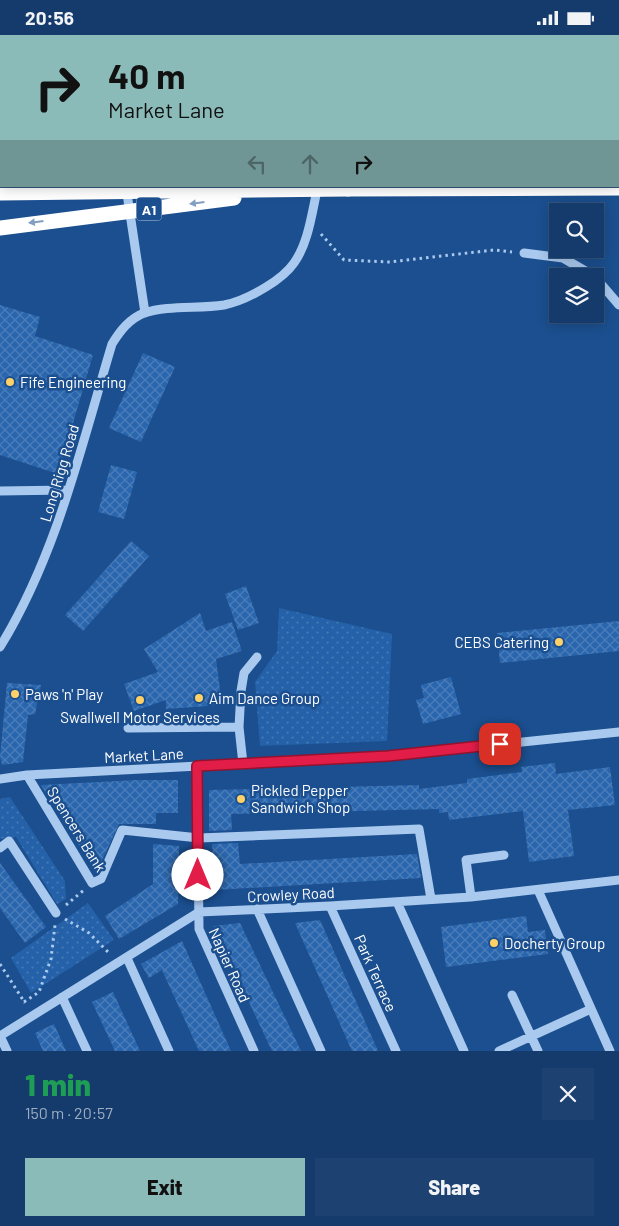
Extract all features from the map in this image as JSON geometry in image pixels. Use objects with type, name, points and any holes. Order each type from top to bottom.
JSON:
[{"type":"highway","name":"A1","points":[[0,193],[619,188]]},
{"type":"highway","name":"A1","points":[[0,227],[298,190]]},
{"type":"street","points":[[126,187],[145,313],[223,305],[254,295],[284,275],[295,262],[304,242],[318,187]]},
{"type":"street","points":[[524,253],[563,258],[579,268]]},
{"type":"street","points":[[604,288],[619,305]]},
{"type":"street","name":"Long Rigg Road","points":[[0,647],[14,625],[41,569],[54,535],[112,344],[126,326],[145,313]]},
{"type":"street","points":[[0,491],[68,490]]},
{"type":"street","points":[[243,764],[238,727],[240,691],[244,673],[257,657]]},
{"type":"street","points":[[128,727],[238,727]]},
{"type":"street","name":"Market Lane","points":[[0,779],[27,775],[388,756],[619,732]]},
{"type":"street","name":"Napier Road","points":[[197,766],[199,929],[254,1051]]},
{"type":"street","name":"Spencers Bank","points":[[27,775],[92,883],[101,879],[122,830],[199,838]]},
{"type":"street","points":[[199,838],[419,829],[431,899]]},
{"type":"street","points":[[0,848],[9,841],[56,913]]},
{"type":"street","points":[[471,897],[466,860],[504,855]]},
{"type":"street","name":"Crowley Road","points":[[198,911],[330,906],[471,897],[619,880]]},
{"type":"street","points":[[538,890],[610,1051]]},
{"type":"street","points":[[397,902],[464,1051]]},
{"type":"street","name":"Park Terrace","points":[[330,906],[396,1051]]},
{"type":"street","points":[[257,909],[321,1051]]},
{"type":"street","points":[[7,1051],[0,1036],[127,958],[198,911]]},
{"type":"street","points":[[127,958],[169,1051]]},
{"type":"street","points":[[512,995],[538,1051]]},
{"type":"street","points":[[62,997],[87,1051]]},
{"type":"street","points":[[499,1051],[591,1009]]},
{"type":"path","points":[[310,220],[344,260],[390,262],[494,250],[524,253]]},
{"type":"path","points":[[24,1002],[39,992],[51,959],[56,913],[92,883]]},
{"type":"path","points":[[56,913],[89,933],[118,963]]},
{"type":"path","points":[[0,964],[32,1015]]},
{"type":"shaded area","points":[[279,608],[392,634],[387,741],[260,746],[255,682],[277,651]]},
{"type":"shaded area","points":[[10,797],[65,881],[66,899],[57,904],[16,837],[0,839],[0,799]]},
{"type":"shaded area","points":[[88,903],[114,940],[31,993],[11,958]]},
{"type":"building","points":[[0,305],[40,317],[35,336],[93,355],[58,474],[0,455]]},
{"type":"building","points":[[143,353],[175,367],[141,442],[109,428]]},
{"type":"building","points":[[111,465],[137,472],[124,519],[98,512]]},
{"type":"building","points":[[131,541],[149,556],[83,631],[65,615]]},
{"type":"building","points":[[246,586],[259,623],[238,630],[225,594]]},
{"type":"building","points":[[200,613],[206,631],[232,622],[242,651],[216,659],[222,705],[166,709],[166,700],[134,711],[124,684],[158,672],[144,649]]},
{"type":"building","name":"CEBS Catering","points":[[619,621],[619,651],[500,663],[497,633]]},
{"type":"building","points":[[451,677],[461,714],[423,724],[416,700],[424,698],[421,685]]},
{"type":"building","points":[[7,683],[41,685],[35,714],[28,715],[23,762],[2,765],[0,757]]},
{"type":"building","points":[[555,763],[556,774],[610,767],[615,805],[568,810],[574,856],[529,862],[523,811],[449,820],[448,812],[439,813],[439,809],[231,814],[232,830],[209,831],[209,790],[419,785],[419,789],[467,783],[467,779],[522,772],[521,767]]},
{"type":"building","points":[[178,780],[178,813],[156,813],[156,824],[119,824],[96,873],[41,785]]},
{"type":"building","points":[[238,843],[240,864],[417,854],[421,878],[215,890],[212,844]]},
{"type":"building","points":[[153,844],[179,846],[178,904],[119,939],[105,916],[153,884]]},
{"type":"building","points":[[0,863],[46,927],[25,943],[0,908]]},
{"type":"building","name":"Docherty Group","points":[[526,916],[528,932],[545,930],[548,954],[446,967],[441,927]]},
{"type":"building","points":[[320,920],[378,1051],[352,1051],[295,923]]},
{"type":"building","points":[[240,923],[301,1051],[272,1051],[213,926]]},
{"type":"building","points":[[182,941],[231,1051],[199,1051],[162,970],[149,978],[141,964]]},
{"type":"building","points":[[113,992],[140,1051],[115,1051],[92,1002]]},
{"type":"building","points":[[54,1024],[66,1051],[43,1051],[35,1033]]},
{"type":"place","name":"Fife Engineering","points":[[10,382]]},
{"type":"place","name":"CEBS Catering","points":[[559,642]]},
{"type":"place","name":"Paws 'n' Play","points":[[15,694]]},
{"type":"place","name":"Aim Dance Group","points":[[199,698]]},
{"type":"place","name":"Swallwell Motor Services","points":[[140,700]]},
{"type":"place","name":"Pickled Pepper Sandwich Shop","points":[[241,799]]},
{"type":"place","name":"Docherty Group","points":[[494,943]]},
{"type":"route","points":[[198,875],[197,766],[388,756],[500,744]]}]
